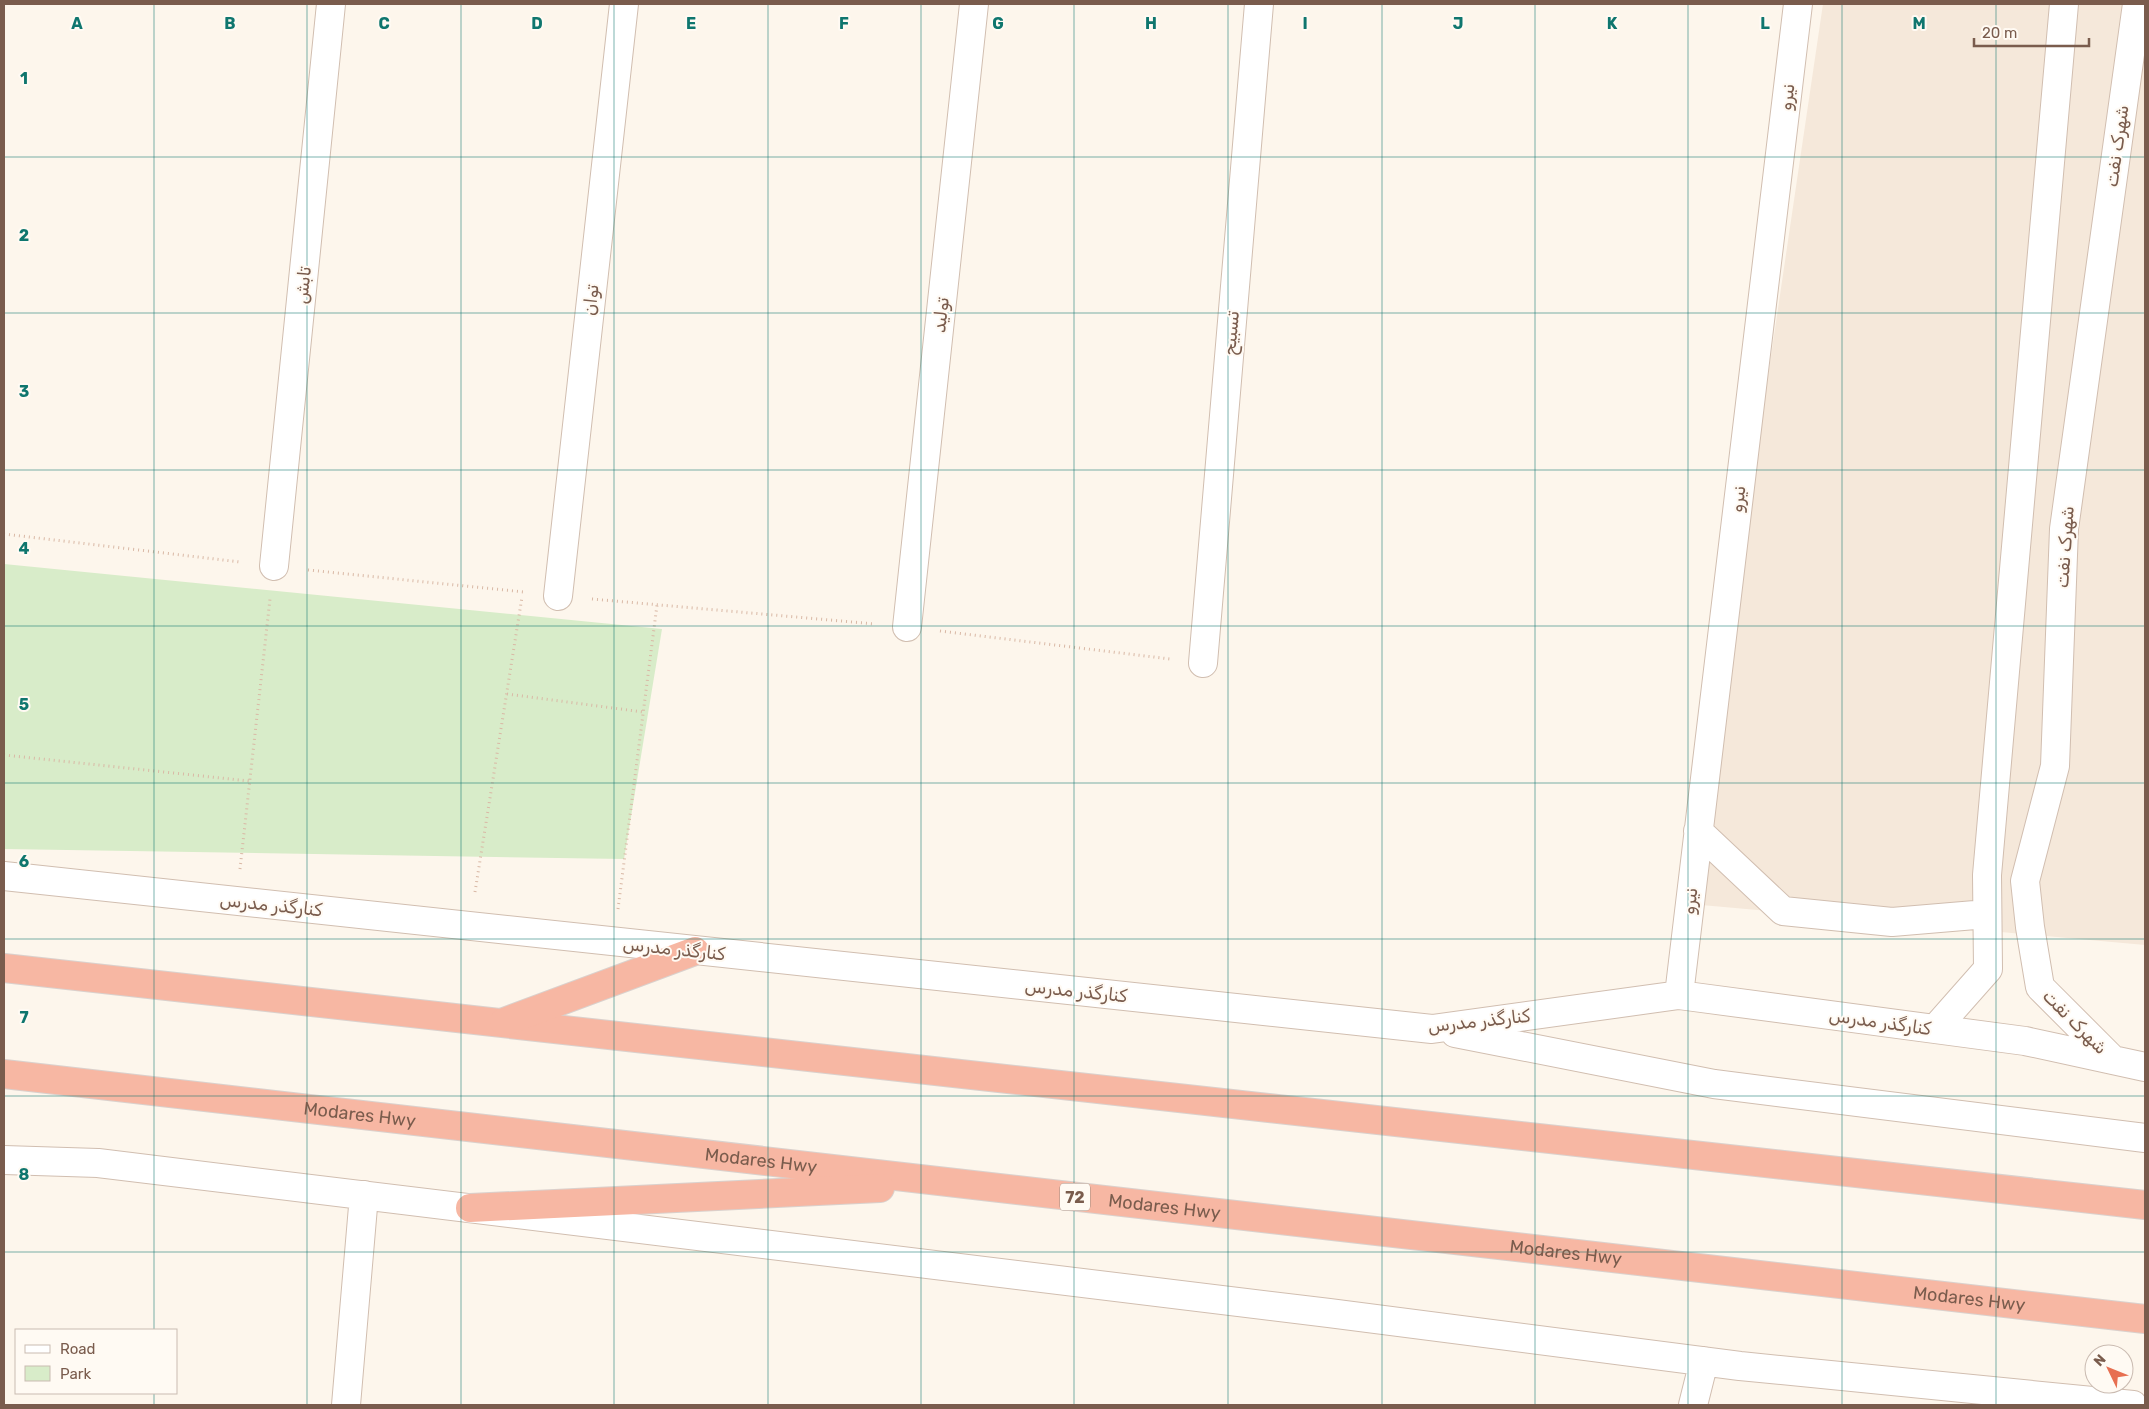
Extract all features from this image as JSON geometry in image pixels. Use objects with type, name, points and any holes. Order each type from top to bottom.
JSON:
[{"type":"highway","points":[[499,1024],[694,951]]},
{"type":"highway","points":[[4,968],[2145,1205]]},
{"type":"highway","name":"Modares Hwy","points":[[4,1074],[2145,1319]]},
{"type":"highway","points":[[470,1208],[960,1184]]},
{"type":"street","name":"تابش","points":[[274,566],[331,4]]},
{"type":"street","name":"توان","points":[[558,596],[624,4]]},
{"type":"street","name":"تولید","points":[[908,627],[974,4]]},
{"type":"street","name":"تسبیح","points":[[1203,663],[1259,4]]},
{"type":"street","name":"نیرو","points":[[1679,995],[1798,4]]},
{"type":"street","points":[[1935,1029],[1988,969],[1987,875],[2064,4]]},
{"type":"street","name":"شهرک نفت","points":[[2113,1060],[2040,987],[2025,881],[2056,766],[2064,529],[2137,4]]},
{"type":"street","points":[[1698,831],[1783,912],[1892,922],[1987,914]]},
{"type":"street","name":"کنارگذر مدرس","points":[[4,876],[694,951],[1432,1028],[1679,995],[2025,1041],[2145,1067]]},
{"type":"street","points":[[1432,1028],[1714,1084],[2145,1138]]},
{"type":"street","points":[[4,1160],[98,1163],[1310,1310],[1704,1361],[2133,1405]]},
{"type":"street","points":[[346,1405],[364,1196]]},
{"type":"street","points":[[1693,1405],[1704,1361]]},
{"type":"path","points":[[4,534],[274,566],[558,596],[908,627],[1203,663]]},
{"type":"path","points":[[236,902],[274,566]]},
{"type":"path","points":[[469,926],[523,592]]},
{"type":"path","points":[[614,942],[657,604]]},
{"type":"path","points":[[507,694],[643,712]]},
{"type":"path","points":[[4,755],[250,781]]},
{"type":"shaded area","points":[[1823,4],[2145,4],[2145,945],[1690,904]]},
{"type":"green space","points":[[4,564],[662,629],[624,859],[4,849]]}]
